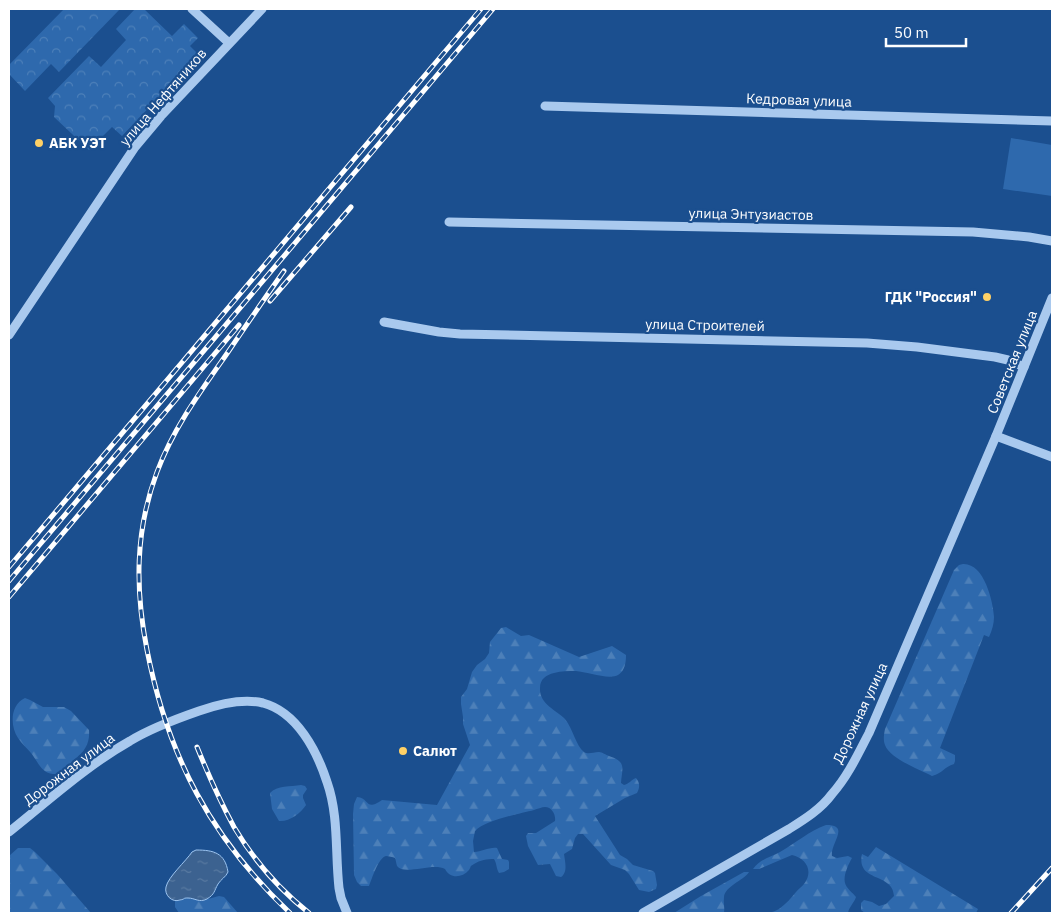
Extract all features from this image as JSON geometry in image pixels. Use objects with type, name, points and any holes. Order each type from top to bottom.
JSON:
[{"type":"street","points":[[192,9],[229,43]]},
{"type":"street","name":"улица Нефтяников","points":[[9,335],[135,147],[161,116],[262,9]]},
{"type":"street","name":"Кедровая улица","points":[[545,106],[1052,121]]},
{"type":"street","name":"улица Энтузиастов","points":[[450,222],[973,232],[1052,241]]},
{"type":"street","name":"Советская улица","points":[[996,436],[1052,298]]},
{"type":"street","name":"улица Строителей","points":[[384,322],[460,334],[812,341],[892,345],[995,357],[1024,367]]},
{"type":"street","points":[[996,436],[1052,457]]},
{"type":"street","name":"Дорожная улица","points":[[643,913],[790,830],[810,815],[832,794],[857,756],[869,733],[996,436]]},
{"type":"street","name":"Дорожная улица","points":[[9,832],[99,761],[131,740],[207,708],[237,702],[263,703],[284,714],[300,730],[314,751],[324,772],[335,820],[339,888],[342,903],[347,913]]},
{"type":"green space","points":[[64,9],[120,9],[59,72],[51,64],[25,91],[9,74],[9,65]]},
{"type":"green space","points":[[135,9],[144,9],[172,36],[184,24],[198,38],[190,46],[196,52],[195,59],[122,136],[112,127],[89,150],[54,117],[55,106],[48,98],[89,56],[101,67],[126,40],[116,29]]},
{"type":"green space","points":[[1011,138],[1052,145],[1052,196],[1003,189]]},
{"type":"green space","points":[[963,564],[970,565],[982,576],[992,602],[994,622],[989,637],[984,635],[940,748],[955,755],[954,764],[932,776],[893,755],[885,745],[884,733],[954,570]]},
{"type":"green space","points":[[506,627],[521,636],[529,635],[579,657],[612,646],[626,655],[624,669],[618,675],[604,676],[576,671],[557,672],[548,675],[542,680],[540,694],[549,706],[565,719],[584,752],[600,752],[619,761],[622,766],[621,783],[624,785],[636,778],[639,785],[637,793],[595,816],[620,855],[633,865],[655,873],[656,889],[649,892],[639,890],[625,870],[611,865],[583,834],[578,834],[572,849],[564,854],[565,870],[561,877],[556,876],[550,864],[538,865],[528,846],[526,836],[528,833],[536,833],[555,821],[553,812],[550,808],[545,807],[494,821],[475,831],[473,841],[474,852],[497,848],[502,859],[509,862],[509,869],[504,872],[499,873],[494,859],[479,862],[471,866],[463,875],[453,876],[440,867],[401,869],[397,866],[395,858],[386,856],[380,861],[369,886],[361,886],[357,882],[354,875],[353,814],[357,797],[370,805],[382,800],[437,805],[470,745],[463,724],[461,697],[467,689],[472,672],[489,653],[490,642],[501,628]]},
{"type":"green space","points":[[25,698],[43,707],[64,707],[71,711],[89,730],[88,743],[84,750],[59,773],[53,774],[42,769],[15,733],[14,711],[20,701]]},
{"type":"green space","points":[[301,785],[307,789],[303,795],[306,805],[294,816],[287,820],[279,821],[272,809],[270,793],[280,787]]},
{"type":"green space","points":[[826,825],[837,828],[838,831],[832,856],[837,858],[848,856],[852,858],[846,870],[845,883],[856,897],[848,913],[768,913],[782,907],[803,885],[807,879],[807,866],[801,859],[792,855],[759,869],[753,869],[762,861]]},
{"type":"green space","points":[[876,847],[978,909],[976,913],[865,913],[861,910],[861,903],[864,900],[879,906],[886,904],[894,896],[892,888],[888,883],[869,874],[864,869],[862,854],[868,857]]},
{"type":"green space","points":[[18,848],[30,848],[35,852],[91,913],[9,913],[9,856]]},
{"type":"green space","points":[[744,872],[749,872],[725,893],[724,913],[674,913],[701,896]]},
{"type":"green space","points":[[219,896],[224,897],[238,913],[179,913],[175,907],[175,901],[185,898],[201,901]]},
{"type":"water","points":[[196,850],[218,854],[227,866],[228,872],[218,884],[213,894],[207,899],[202,901],[188,898],[174,900],[166,893],[167,883],[192,852]]},
{"type":"railway","points":[[9,567],[481,9]]},
{"type":"railway","points":[[9,581],[493,9]]},
{"type":"railway","points":[[270,301],[351,207]]},
{"type":"railway","points":[[284,271],[197,397],[163,456],[144,516],[139,560],[139,582],[143,627],[156,689],[167,726],[181,760],[197,794],[237,855],[262,885],[290,913]]},
{"type":"railway","points":[[9,597],[239,325]]},
{"type":"railway","points":[[197,747],[219,797],[241,839],[278,884],[309,913]]},
{"type":"railway","points":[[1011,913],[1052,868]]},
{"type":"place","name":"АБК УЭТ","points":[[39,143]]},
{"type":"place","name":"ГДК \"Россия\"","points":[[987,297]]},
{"type":"place","name":"Салют","points":[[403,751]]}]
